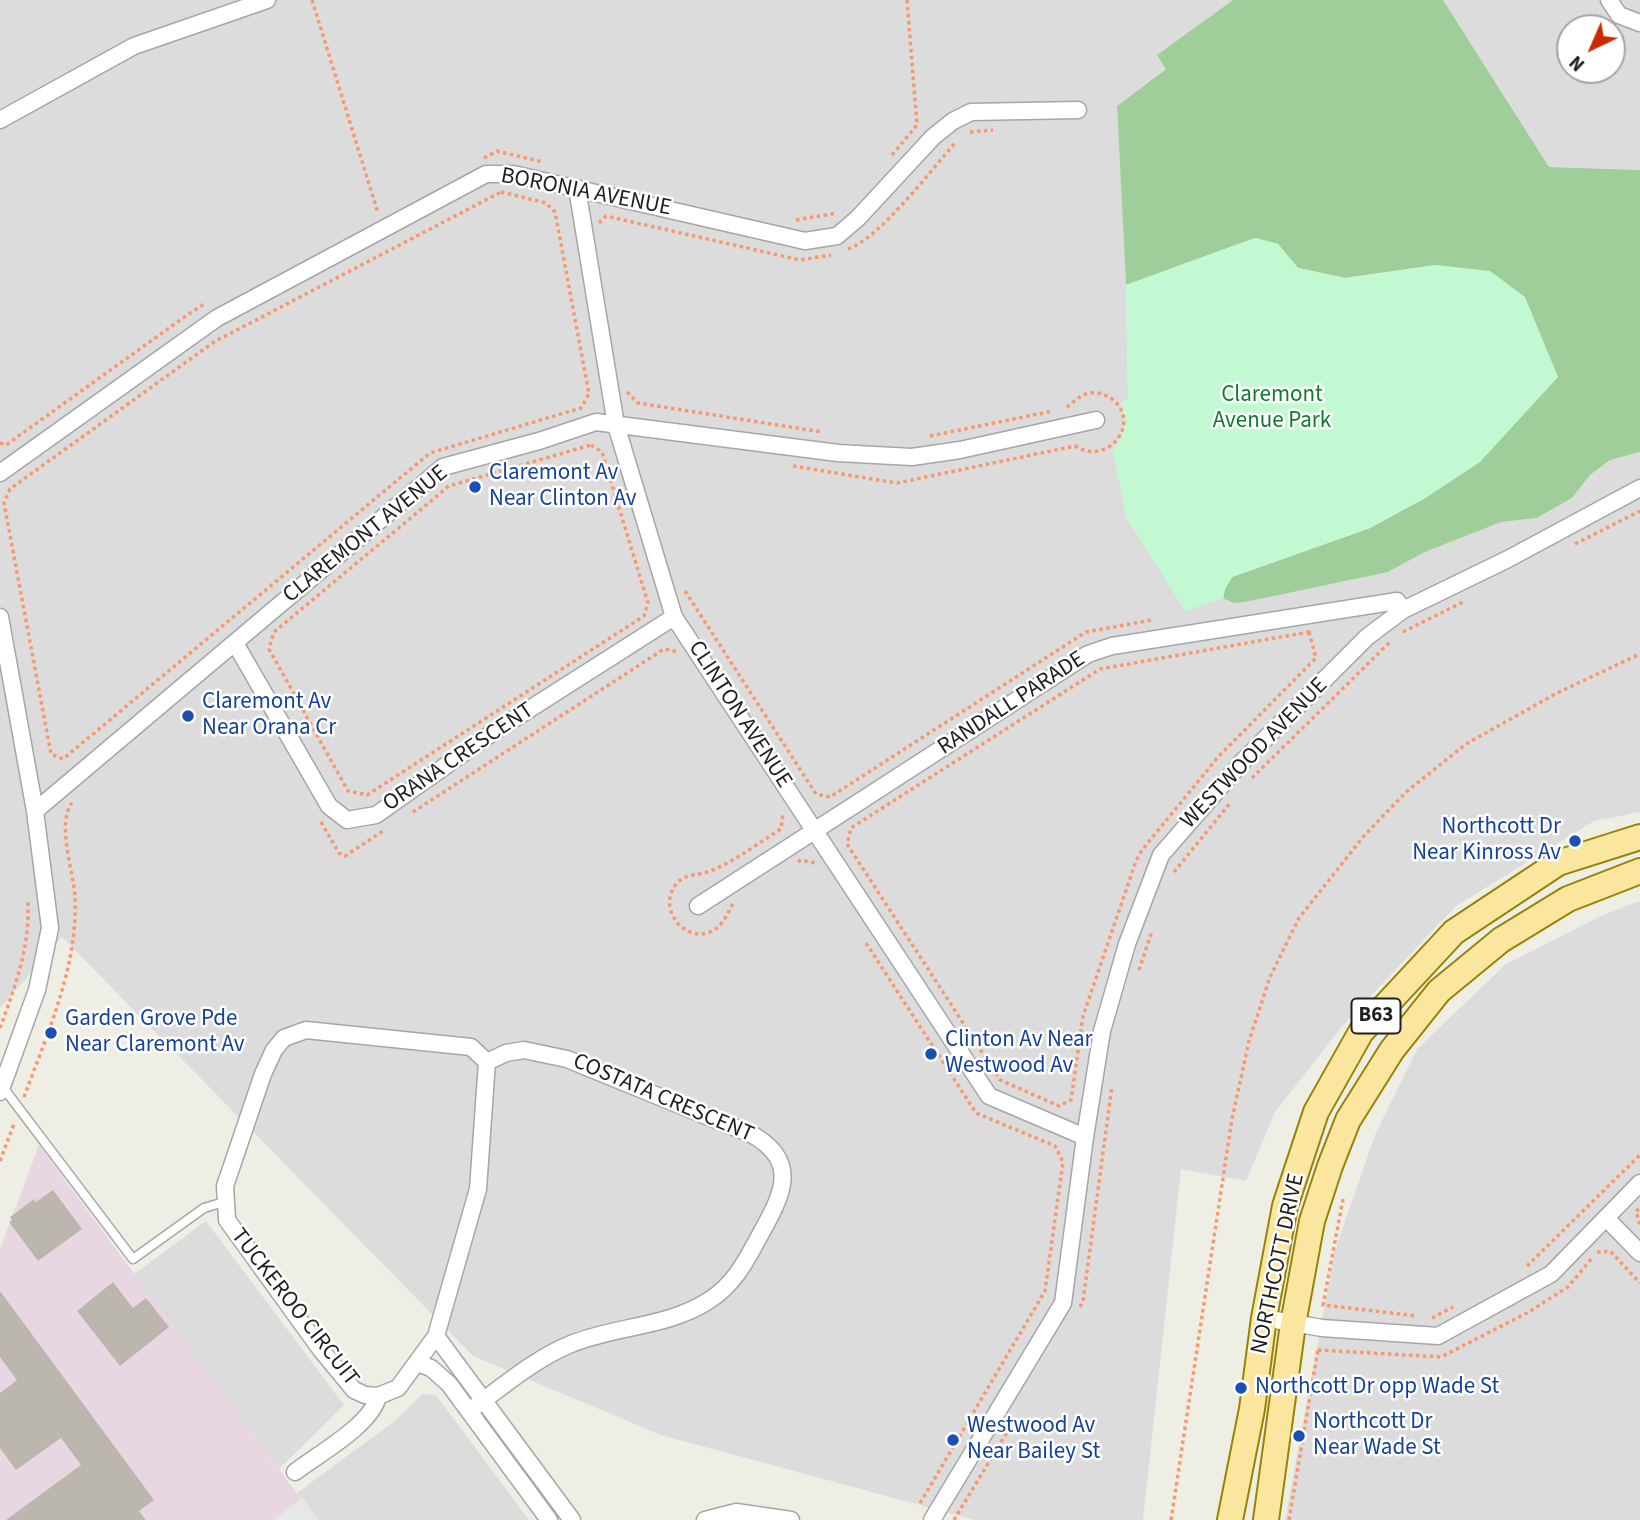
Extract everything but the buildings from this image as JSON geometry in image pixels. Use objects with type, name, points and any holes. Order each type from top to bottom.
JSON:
[{"type":"main road","name":"NORTHCOTT DRIVE","points":[[1230,1520],[1252,1409],[1265,1318],[1286,1206],[1316,1112],[1362,1032],[1454,932],[1558,863],[1640,837]]},
{"type":"main road","name":"NORTHCOTT DRIVE","points":[[1266,1520],[1293,1324],[1312,1221],[1348,1120],[1392,1050],[1439,991],[1502,940],[1568,899],[1640,871]]},
{"type":"street","points":[[0,120],[134,46],[267,0]]},
{"type":"street","points":[[1609,0],[1619,15],[1640,23]]},
{"type":"street","name":"BORONIA AVENUE","points":[[0,473],[217,318],[486,174],[513,174],[805,241],[837,236],[858,218],[933,137],[953,121],[971,112],[1078,110]]},
{"type":"street","name":"CLINTON AVENUE","points":[[577,188],[616,425],[674,617],[989,1096],[1085,1137]]},
{"type":"street","name":"CLAREMONT AVENUE","points":[[35,811],[443,467],[539,441],[596,422],[838,453],[912,457],[960,450],[1096,420]]},
{"type":"street","name":"WESTWOOD AVENUE","points":[[932,1520],[1063,1303],[1102,1031],[1127,944],[1161,855],[1242,762],[1367,637],[1403,610],[1508,559],[1640,488]]},
{"type":"street","name":"RANDALL PARADE","points":[[698,906],[1088,654],[1112,646],[1331,610],[1397,601],[1403,610]]},
{"type":"street","points":[[0,617],[35,811],[50,928],[37,990],[1,1089]]},
{"type":"street","name":"ORANA CRESCENT","points":[[235,643],[329,806],[347,820],[376,815],[492,733],[674,617]]},
{"type":"street","name":"TUCKEROO CIRCUIT","points":[[306,1030],[471,1046],[487,1062],[478,1189],[436,1336],[398,1388],[377,1396],[354,1391],[226,1220],[225,1186],[263,1074],[274,1050],[284,1038],[306,1030]]},
{"type":"street","name":"COSTATA CRESCENT","points":[[469,1411],[533,1365],[570,1344],[684,1313],[709,1301],[730,1283],[745,1264],[781,1196],[782,1182],[779,1162],[764,1142],[567,1059],[524,1050],[506,1053],[487,1062]]},
{"type":"street","points":[[1265,1318],[1322,1328],[1437,1336],[1550,1274],[1640,1183]]},
{"type":"street","points":[[1606,1218],[1640,1253]]},
{"type":"street","points":[[436,1336],[572,1520]]},
{"type":"street","points":[[417,1363],[442,1376],[549,1520]]},
{"type":"street","name":"TUCKEROO CIRCUIT","points":[[295,1472],[366,1420],[376,1406],[377,1396]]},
{"type":"street","points":[[705,1520],[736,1512],[790,1520]]},
{"type":"lane","points":[[1,1089],[132,1259],[204,1208],[224,1202]]},
{"type":"path","points":[[312,0],[378,213]]},
{"type":"path","points":[[884,164],[917,125],[907,0]]},
{"type":"path","points":[[965,132],[1001,130]]},
{"type":"path","points":[[597,226],[606,216],[800,260],[824,258],[861,245],[877,231],[956,142]]},
{"type":"path","points":[[473,163],[497,151],[547,163]]},
{"type":"path","points":[[501,192],[546,203],[555,212],[589,394],[581,408],[430,453],[63,760],[51,754],[4,503],[10,489],[214,342],[501,192]]},
{"type":"path","points":[[786,218],[800,221],[842,212]]},
{"type":"path","points":[[627,392],[638,403],[826,433]]},
{"type":"path","points":[[791,466],[897,483],[1075,446],[1084,452],[1096,453],[1116,442],[1124,422],[1121,408],[1114,401],[1104,394],[1092,392],[1081,396],[1066,408],[929,436]]},
{"type":"path","points":[[591,445],[603,452],[648,603],[644,616],[368,795],[348,790],[270,649],[274,632],[449,485],[591,445]]},
{"type":"path","points":[[1574,544],[1640,510]]},
{"type":"path","points":[[684,589],[816,794],[830,797],[1086,632],[1152,620]]},
{"type":"path","points":[[1248,782],[1396,637],[1465,600]]},
{"type":"path","points":[[1309,632],[1316,658],[1306,669],[1219,756],[1142,849],[1136,860],[1083,1016],[1071,1100],[1059,1106],[1000,1080],[847,844],[851,828],[1100,668],[1309,632]]},
{"type":"path","points":[[406,816],[664,649],[680,652]]},
{"type":"path","points":[[1171,1520],[1232,1119],[1249,1041],[1265,990],[1298,918],[1363,837],[1406,792],[1466,744],[1557,693],[1640,654]]},
{"type":"path","points":[[1170,876],[1240,792]]},
{"type":"path","points":[[48,1033],[60,999],[68,963],[75,900],[64,821],[69,806],[79,797]]},
{"type":"path","points":[[741,900],[732,905],[722,922],[712,931],[699,933],[686,930],[674,921],[670,912],[670,898],[675,886],[683,878],[706,873],[726,864],[781,829],[784,816],[777,805]]},
{"type":"path","points":[[319,819],[339,853],[345,856],[384,830]]},
{"type":"path","points":[[790,867],[801,860],[815,863],[822,875]]},
{"type":"path","points":[[0,1028],[20,971],[29,919],[28,900]]},
{"type":"path","points":[[1137,976],[1153,926]]},
{"type":"path","points":[[860,934],[976,1113],[1055,1146],[1063,1162],[1045,1291],[919,1505]]},
{"type":"path","points":[[1076,1313],[1083,1301],[1113,1078]]},
{"type":"path","points":[[1522,1270],[1640,1155]]},
{"type":"path","points":[[1345,1193],[1323,1305],[1432,1318],[1456,1305]]},
{"type":"path","points":[[1640,1208],[1636,1212],[1640,1226]]},
{"type":"path","points":[[1325,1313],[1326,1305]]},
{"type":"path","points":[[1289,1520],[1319,1342]]},
{"type":"path","points":[[954,1520],[1010,1427]]},
{"type":"shaded area","points":[[0,0],[1233,0],[1157,55],[1166,68],[1117,106],[1126,285],[1128,398],[1121,404],[1125,429],[1113,450],[1185,610],[1223,598],[1233,603],[1388,572],[1425,552],[1501,522],[1537,518],[1572,498],[1590,475],[1610,460],[1640,452],[1640,812],[1594,821],[1456,906],[1344,1024],[1275,1112],[1246,1181],[1181,1169],[1143,1520],[975,1520],[661,1435],[473,1356],[62,937],[0,1008]]},
{"type":"shaded area","points":[[1443,0],[1640,0],[1640,170],[1549,167]]},
{"type":"shaded area","points":[[1640,901],[1640,1520],[1285,1520],[1335,1250],[1375,1135],[1417,1049],[1506,964],[1603,915]]},
{"type":"shaded area","points":[[39,1145],[301,1499],[274,1520],[0,1520],[0,1249]]},
{"type":"shaded area","points":[[206,1221],[344,1405],[279,1469],[134,1274]]},
{"type":"shaded area","points":[[422,1394],[436,1395],[529,1520],[316,1520],[297,1493],[396,1420]]},
{"type":"shaded area","points":[[303,1498],[318,1520],[273,1520]]},
{"type":"green space","points":[[1233,0],[1443,0],[1549,167],[1640,170],[1640,452],[1610,460],[1590,475],[1572,498],[1537,518],[1501,522],[1425,552],[1388,572],[1245,602],[1233,603],[1223,598],[1232,577],[1370,528],[1427,497],[1436,265],[1345,278],[1298,268],[1278,244],[1255,238],[1126,285],[1117,106],[1166,69],[1157,55]]},
{"type":"green space","name":"Claremont Avenue Park","points":[[1255,238],[1278,244],[1298,268],[1345,278],[1436,265],[1490,271],[1525,297],[1558,377],[1480,462],[1427,497],[1370,528],[1232,577],[1223,598],[1185,611],[1126,517],[1113,450],[1124,428],[1121,404],[1128,398],[1126,285]]},
{"type":"place","name":"Claremont Av Near Clinton Av","points":[[475,487]]},
{"type":"place","name":"Claremont Av Near Orana Cr","points":[[188,716]]},
{"type":"place","name":"Northcott Dr Near Kinross Av","points":[[1575,841]]},
{"type":"place","name":"Garden Grove Pde Near Claremont Av","points":[[51,1033]]},
{"type":"place","name":"Clinton Av Near Westwood Av","points":[[931,1054]]},
{"type":"place","name":"Northcott Dr opp Wade St","points":[[1241,1388]]},
{"type":"place","name":"Northcott Dr Near Wade St","points":[[1299,1436]]},
{"type":"place","name":"Westwood Av Near Bailey St","points":[[953,1440]]}]
